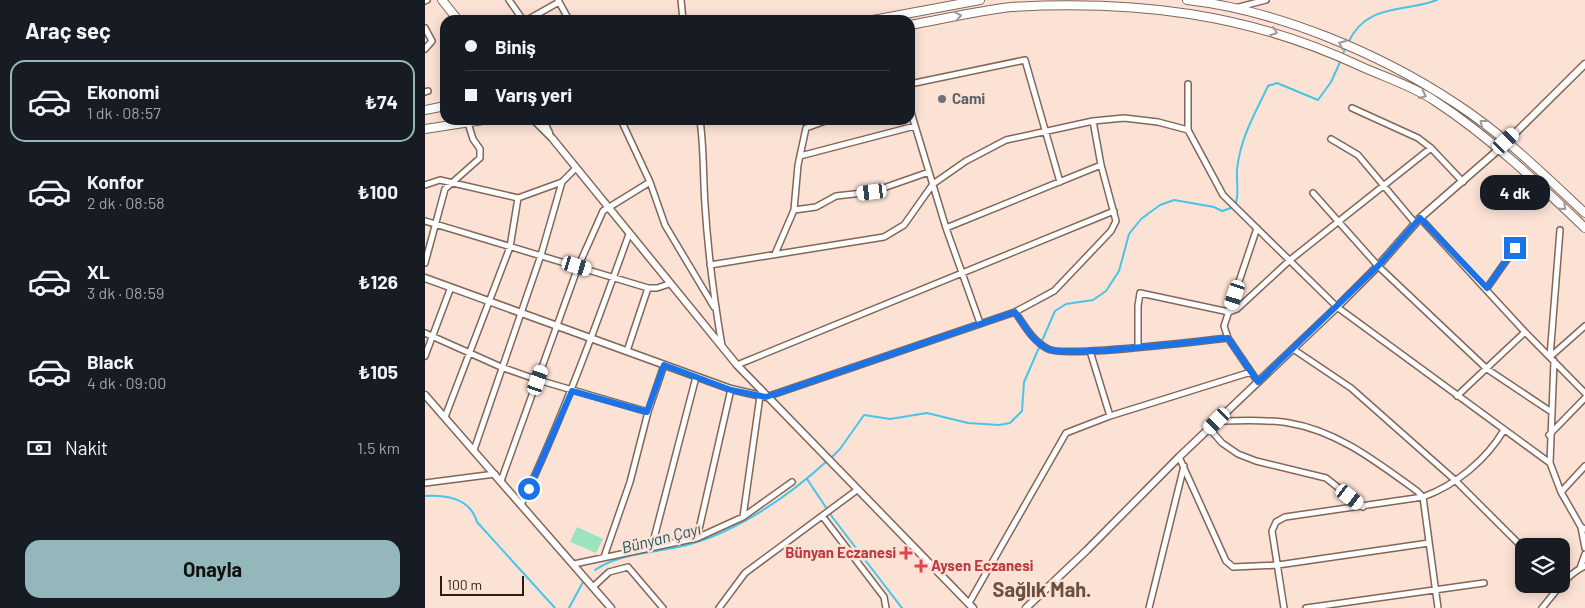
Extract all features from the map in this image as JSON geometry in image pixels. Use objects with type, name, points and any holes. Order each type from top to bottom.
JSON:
[{"type":"main road","points":[[442,0],[454,15]]},
{"type":"main road","points":[[900,15],[980,0]]},
{"type":"main road","points":[[1187,0],[1235,8],[1304,28],[1386,63],[1455,102],[1506,141],[1585,213]]},
{"type":"main road","points":[[915,24],[1011,7],[1081,2],[1126,2],[1171,7],[1249,22],[1336,55],[1434,100],[1513,160],[1585,228]]},
{"type":"main road","points":[[425,110],[440,107]]},
{"type":"main road","points":[[425,129],[454,125]]},
{"type":"street","points":[[509,0],[521,15]]},
{"type":"street","points":[[681,0],[682,15]]},
{"type":"street","points":[[1235,8],[1266,0]]},
{"type":"street","points":[[534,15],[558,1],[566,15]]},
{"type":"street","points":[[425,28],[432,41],[425,49]]},
{"type":"street","points":[[915,83],[1025,60],[1061,182]]},
{"type":"street","points":[[1026,608],[1087,550],[1179,457],[1337,307],[1378,266],[1418,221],[1498,150],[1585,64]]},
{"type":"street","points":[[1188,84],[1188,130],[1223,195],[1337,307],[1550,462]]},
{"type":"street","points":[[1352,108],[1404,130],[1431,148],[1463,182]]},
{"type":"street","points":[[710,265],[884,236],[904,225],[933,184],[966,161],[1006,140],[1093,121],[1124,118],[1158,122],[1188,130]]},
{"type":"street","points":[[425,278],[731,390],[763,397],[1015,312],[1054,291],[1111,231],[1116,221],[1115,210],[1101,165],[1093,121]]},
{"type":"street","points":[[425,263],[445,189],[480,158],[480,149],[473,139],[469,125]]},
{"type":"street","points":[[539,125],[552,138],[669,284],[763,397],[971,606],[1066,433],[1110,416],[1251,372]]},
{"type":"street","points":[[546,125],[552,138]]},
{"type":"street","points":[[623,125],[650,182],[665,225],[716,309]]},
{"type":"street","points":[[702,125],[705,150],[705,203],[710,265],[722,349]]},
{"type":"street","points":[[775,254],[794,210],[800,156],[806,128],[810,125]]},
{"type":"street","points":[[800,156],[915,126],[946,228],[980,323]]},
{"type":"street","points":[[1331,139],[1358,155],[1383,186],[1487,288],[1525,332],[1585,393]]},
{"type":"street","points":[[1138,346],[1138,306],[1140,293],[1229,312],[1237,309],[1290,260],[1431,148]]},
{"type":"street","points":[[946,228],[1101,165]]},
{"type":"street","points":[[425,185],[440,180],[518,198],[562,182],[576,168]]},
{"type":"street","points":[[794,210],[816,207],[836,196],[872,192],[929,172]]},
{"type":"street","points":[[474,450],[501,367],[522,313],[562,182]]},
{"type":"street","points":[[501,481],[577,266],[603,210],[650,182]]},
{"type":"street","points":[[1313,193],[1378,266],[1487,369],[1550,411]]},
{"type":"street","points":[[445,417],[510,247],[518,198]]},
{"type":"street","points":[[737,366],[1115,210]]},
{"type":"street","points":[[425,221],[648,288],[657,288],[669,284]]},
{"type":"street","points":[[1257,228],[1225,326],[1228,338],[1258,382]]},
{"type":"street","points":[[1560,230],[1552,359],[1549,435],[1550,462],[1561,492],[1583,528],[1585,548]]},
{"type":"street","points":[[521,505],[572,391],[629,234]]},
{"type":"street","points":[[1487,288],[1515,248]]},
{"type":"street","points":[[425,356],[451,287]]},
{"type":"street","points":[[627,351],[648,288]]},
{"type":"street","points":[[1015,312],[1034,340],[1050,350],[1090,351],[1228,338]]},
{"type":"street","points":[[1552,359],[1585,326]]},
{"type":"street","points":[[1457,396],[1525,332]]},
{"type":"street","points":[[425,333],[501,367],[572,391],[647,412]]},
{"type":"street","points":[[1293,349],[1351,388],[1456,481],[1515,541]]},
{"type":"street","points":[[1090,351],[1110,416]]},
{"type":"street","points":[[604,557],[630,482],[647,412],[664,365]]},
{"type":"street","points":[[652,546],[696,377]]},
{"type":"street","points":[[697,538],[731,390]]},
{"type":"street","points":[[425,395],[611,608]]},
{"type":"street","points":[[743,517],[763,397]]},
{"type":"street","points":[[1549,435],[1585,398]]},
{"type":"street","points":[[1217,421],[1291,423],[1314,430],[1362,452],[1423,497],[1438,608]]},
{"type":"street","points":[[1209,428],[1222,443],[1237,454],[1256,462],[1326,478],[1363,507]]},
{"type":"street","points":[[1284,608],[1272,531],[1280,519],[1423,497],[1441,490],[1456,481],[1495,446],[1504,430]]},
{"type":"street","points":[[1179,457],[1229,564],[1237,568],[1278,565],[1429,543]]},
{"type":"street","points":[[1149,608],[1184,466]]},
{"type":"street","points":[[1561,492],[1585,466]]},
{"type":"street","points":[[426,481],[495,474]]},
{"type":"street","points":[[574,564],[697,538],[743,517],[792,482]]},
{"type":"street","points":[[719,608],[745,573],[835,509],[857,490]]},
{"type":"street","points":[[824,517],[884,597],[885,608]]},
{"type":"street","points":[[1570,576],[1582,567],[1585,554]]},
{"type":"street","points":[[593,586],[609,572],[628,567],[663,608]]},
{"type":"street","points":[[1306,608],[1484,583]]},
{"type":"street","points":[[1542,608],[1553,593]]},
{"type":"green space","points":[[577,527],[603,539],[596,553],[570,542]]},
{"type":"waterway","points":[[1348,43],[1356,30],[1375,15],[1437,0]]},
{"type":"waterway","points":[[1343,54],[1345,49]]},
{"type":"waterway","points":[[831,458],[840,449],[864,415],[890,419],[927,413],[968,423],[999,425],[1010,423],[1022,411],[1024,382],[1055,311],[1066,304],[1093,300],[1106,291],[1119,271],[1129,234],[1141,219],[1160,205],[1174,200],[1214,207],[1222,211],[1234,207],[1237,199],[1237,169],[1242,146],[1249,126],[1268,86],[1277,83],[1318,100],[1331,82],[1341,60]]},
{"type":"waterway","name":"Bünyan Çayı","points":[[595,570],[605,564],[628,556],[687,545],[725,531],[744,522],[780,499],[827,461]]},
{"type":"waterway","points":[[807,479],[833,518],[902,608]]},
{"type":"waterway","name":"Bünyan Çayı","points":[[425,496],[449,497],[469,508],[477,522],[555,608]]},
{"type":"waterway","name":"Bünyan Çayı","points":[[569,608],[583,582]]},
{"type":"place","name":"Cami","points":[[942,99]]},
{"type":"place","name":"Bünyan Eczanesi","points":[[906,553]]},
{"type":"place","name":"Aysen Eczanesi","points":[[921,566]]},
{"type":"district","name":"Sağlık Mah.","points":[[1042,590]]},
{"type":"route","points":[[529,489],[572,391],[647,412],[664,365],[731,390],[766,397],[1015,312],[1034,340],[1050,350],[1090,351],[1228,338],[1258,382],[1378,266],[1420,218],[1487,288],[1515,248]]}]
